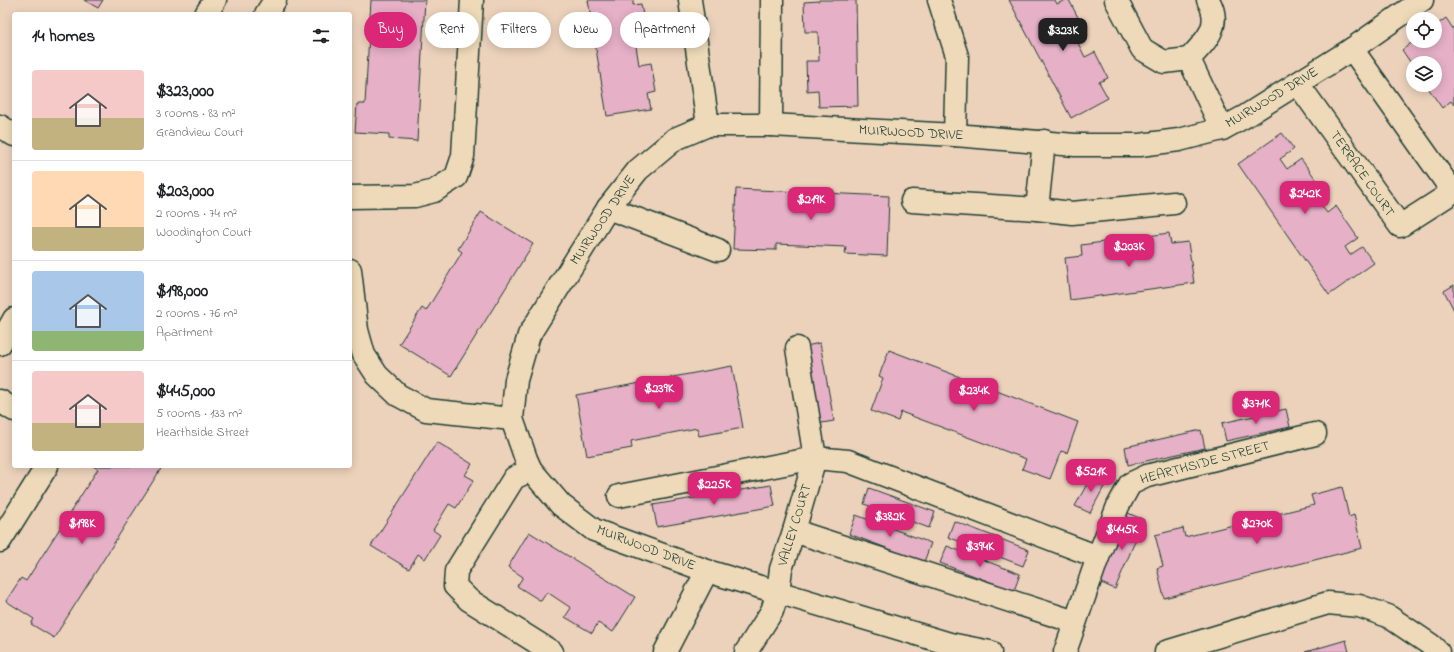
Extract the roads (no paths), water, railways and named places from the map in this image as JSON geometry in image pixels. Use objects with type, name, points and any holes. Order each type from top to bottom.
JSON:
[{"type":"street","points":[[207,12],[215,0]]},
{"type":"street","points":[[267,12],[274,0]]},
{"type":"street","points":[[352,197],[415,196],[434,191],[456,177],[463,156],[472,0]]},
{"type":"street","points":[[690,0],[708,125]]},
{"type":"street","points":[[771,125],[772,0]]},
{"type":"street","points":[[939,0],[957,56],[955,135]]},
{"type":"street","points":[[1116,0],[1142,49],[1164,62],[1189,59],[1207,40],[1215,24],[1211,5],[1208,0]]},
{"type":"street","name":"MUIRWOOD DRIVE","points":[[990,652],[950,644],[707,571],[594,530],[561,504],[531,470],[512,419],[516,380],[529,335],[608,208],[638,170],[675,139],[708,125],[771,125],[955,135],[1044,141],[1075,145],[1140,145],[1179,140],[1222,129],[1244,117],[1352,49],[1422,0]]},
{"type":"street","name":"TERRACE COURT","points":[[1298,84],[1400,226],[1453,192],[1352,49]]},
{"type":"street","points":[[1189,59],[1222,129]]},
{"type":"street","points":[[0,126],[12,134]]},
{"type":"street","points":[[1037,209],[1044,141]]},
{"type":"street","points":[[912,201],[1037,209],[1072,213],[1174,203]]},
{"type":"street","points":[[608,208],[718,250]]},
{"type":"street","points":[[352,287],[357,330],[364,355],[377,375],[398,395],[426,410],[512,419]]},
{"type":"street","points":[[0,344],[12,323]]},
{"type":"street","points":[[796,348],[815,458]]},
{"type":"street","points":[[0,401],[12,409]]},
{"type":"street","name":"HEARTHSIDE STREET","points":[[1065,652],[1074,622],[1098,557],[1118,506],[1130,484],[1147,476],[1315,434]]},
{"type":"street","points":[[619,496],[815,458],[848,461],[1098,557]]},
{"type":"street","name":"VALLEY COURT","points":[[746,652],[772,611],[778,592],[780,569],[794,531],[815,458]]},
{"type":"street","points":[[0,542],[46,468]]},
{"type":"street","points":[[531,470],[514,478],[456,571],[455,586],[469,600],[552,652]]},
{"type":"street","points":[[794,531],[1074,622]]},
{"type":"street","points":[[665,652],[707,571]]},
{"type":"street","points":[[1166,652],[1328,603],[1359,606],[1388,616],[1431,645],[1438,652]]}]
